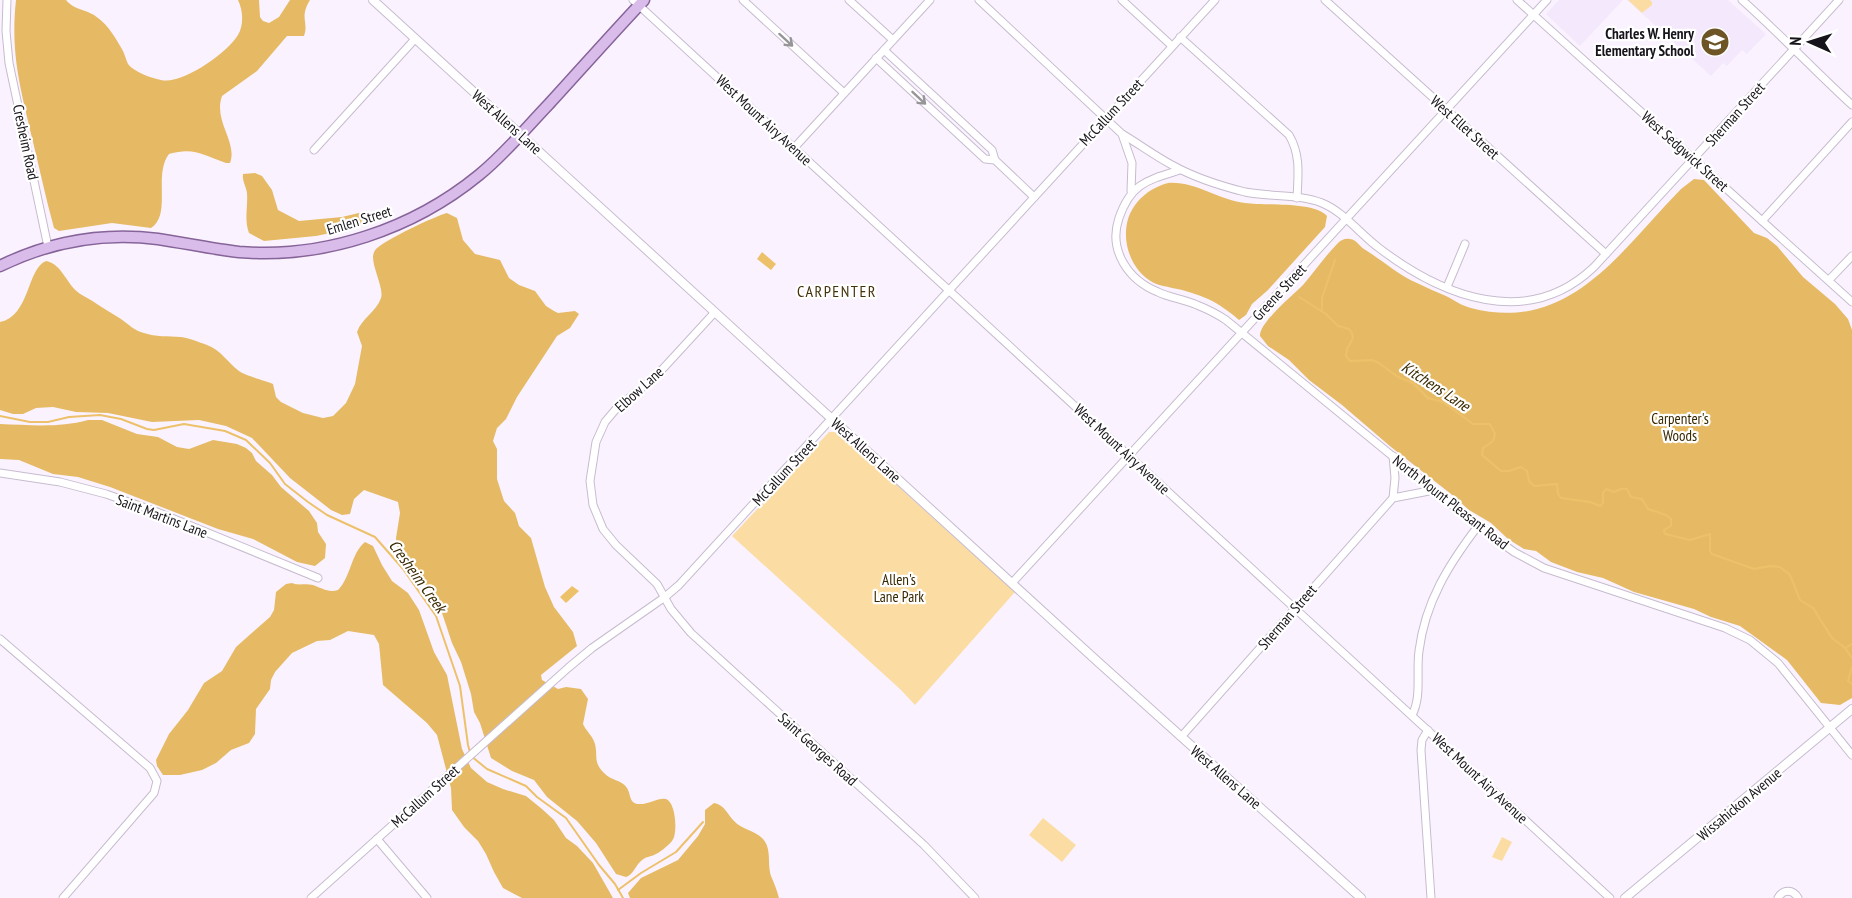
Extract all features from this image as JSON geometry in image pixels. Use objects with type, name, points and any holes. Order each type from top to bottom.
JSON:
[{"type":"main road","name":"Emlen Street","points":[[0,266],[48,247],[82,240],[117,237],[156,239],[250,252],[287,251],[337,244],[391,227],[437,204],[486,169],[520,135],[639,2]]},
{"type":"street","name":"Cresheim Road","points":[[7,0],[6,31],[9,63],[48,247]]},
{"type":"street","name":"West Allens Lane","points":[[373,0],[831,419],[1361,898]]},
{"type":"street","points":[[743,0],[844,93]]},
{"type":"street","points":[[849,0],[893,40]]},
{"type":"street","points":[[794,148],[930,0]]},
{"type":"street","name":"North Mount Pleasant Road","points":[[979,0],[1122,134],[1132,163],[1131,191],[1116,230],[1120,256],[1129,272],[1149,288],[1205,308],[1242,333],[1478,526],[1514,552],[1544,568],[1725,628],[1750,640],[1778,663],[1852,755]]},
{"type":"street","points":[[1122,0],[1172,46]]},
{"type":"street","name":"McCallum Street","points":[[311,898],[568,668],[592,648],[665,597],[691,573],[1215,0]]},
{"type":"street","name":"West Ellet Street","points":[[1324,0],[1606,254]]},
{"type":"street","name":"West Sedgwick Street","points":[[1517,0],[1852,302]]},
{"type":"street","name":"Greene Street","points":[[1012,583],[1547,0]]},
{"type":"street","points":[[1742,0],[1852,105]]},
{"type":"street","name":"Sherman Street","points":[[1122,134],[1180,170],[1235,189],[1325,204],[1389,255],[1422,275],[1473,297],[1507,303],[1527,301],[1552,295],[1574,284],[1606,254],[1839,0]]},
{"type":"street","name":"West Mount Airy Avenue","points":[[639,2],[794,148],[1610,898]]},
{"type":"street","points":[[1180,37],[1289,135],[1298,159],[1297,198]]},
{"type":"street","points":[[314,150],[415,39]]},
{"type":"street","points":[[884,50],[992,150],[995,160],[1034,197]]},
{"type":"street","points":[[876,58],[985,159],[995,160]]},
{"type":"street","points":[[1762,221],[1852,122]]},
{"type":"street","points":[[1131,191],[1151,180],[1180,170]]},
{"type":"street","points":[[1447,286],[1465,244]]},
{"type":"street","points":[[1829,280],[1852,256]]},
{"type":"street","name":"Elbow Lane","points":[[665,597],[657,584],[616,545],[599,522],[591,497],[592,462],[598,435],[610,415],[658,374],[715,312]]},
{"type":"street","points":[[1394,456],[1393,498],[1434,490]]},
{"type":"street","name":"Saint Martins Lane","points":[[0,473],[60,482],[106,494],[318,578]]},
{"type":"street","name":"Sherman Street","points":[[1181,737],[1393,498]]},
{"type":"street","points":[[1412,715],[1417,703],[1419,650],[1430,605],[1445,573],[1478,526]]},
{"type":"street","name":"Saint Georges Road","points":[[665,597],[671,609],[691,633],[916,838],[975,898]]},
{"type":"street","points":[[0,639],[150,768],[157,781],[154,793],[63,898]]},
{"type":"street","name":"Wissahickon Avenue","points":[[1625,898],[1852,709]]},
{"type":"street","points":[[1428,730],[1422,740],[1421,750],[1431,898]]},
{"type":"street","points":[[377,839],[428,898]]},
{"type":"street","points":[[1778,898],[1782,893],[1789,891],[1798,898]]},
{"type":"shaded area","name":"Charles W. Henry Elementary School","points":[[1559,0],[1623,0],[1580,46],[1546,14]]},
{"type":"shaded area","name":"Charles W. Henry Elementary School","points":[[1627,0],[1728,0],[1766,34],[1747,54],[1742,50],[1727,66],[1723,63],[1711,76]]},
{"type":"shaded area","points":[[762,252],[776,264],[771,270],[757,259]]},
{"type":"shaded area","points":[[572,586],[579,591],[566,603],[560,597]]},
{"type":"green space","points":[[16,0],[66,0],[73,6],[94,15],[105,25],[118,42],[131,67],[152,78],[170,80],[192,73],[203,66],[224,50],[238,35],[242,13],[238,0],[259,0],[260,17],[269,23],[279,17],[290,0],[310,0],[305,11],[304,36],[287,36],[257,71],[222,96],[221,114],[231,147],[230,163],[192,152],[169,154],[162,173],[160,214],[157,222],[151,228],[112,223],[59,231],[54,228],[51,217],[21,89],[14,38]]},
{"type":"green space","points":[[1628,0],[1650,0],[1652,5],[1642,13]]},
{"type":"green space","points":[[255,173],[262,176],[272,190],[278,210],[299,221],[342,217],[363,212],[372,212],[375,217],[371,222],[355,228],[316,236],[264,241],[249,233],[247,223],[247,193],[243,174]]},
{"type":"green space","name":"Carpenter's Woods","points":[[1694,179],[1704,180],[1754,233],[1767,238],[1777,246],[1803,277],[1835,304],[1848,319],[1852,330],[1852,698],[1840,705],[1821,703],[1787,660],[1740,626],[1694,609],[1634,592],[1603,578],[1577,572],[1551,562],[1536,551],[1524,549],[1508,539],[1491,523],[1469,510],[1309,380],[1289,360],[1268,346],[1260,336],[1261,330],[1271,317],[1303,285],[1338,243],[1346,239],[1354,241],[1410,280],[1468,307],[1506,313],[1537,309],[1565,298],[1591,281],[1637,237],[1681,189]]},
{"type":"green space","points":[[1168,183],[1188,185],[1245,203],[1311,208],[1327,216],[1325,227],[1239,320],[1208,299],[1154,283],[1146,278],[1134,264],[1127,247],[1128,219],[1134,206],[1143,196]]},
{"type":"green space","points":[[447,213],[457,218],[463,240],[475,254],[500,260],[509,278],[535,291],[546,306],[554,311],[558,313],[575,311],[579,314],[570,328],[557,336],[517,397],[506,419],[497,428],[493,441],[497,449],[497,479],[504,501],[515,513],[519,526],[531,538],[545,587],[554,607],[573,632],[577,646],[541,675],[542,680],[558,689],[566,687],[581,689],[588,699],[583,724],[594,741],[597,762],[604,773],[625,785],[633,802],[642,804],[666,799],[674,812],[675,832],[672,841],[658,853],[639,863],[626,877],[616,874],[596,843],[577,821],[547,797],[534,780],[512,771],[491,758],[480,723],[474,712],[461,662],[439,604],[431,591],[416,577],[397,546],[400,513],[398,502],[364,490],[354,499],[350,514],[342,515],[331,510],[290,478],[252,438],[226,426],[199,420],[152,422],[108,413],[76,412],[53,407],[36,408],[23,414],[0,410],[0,322],[10,318],[17,311],[35,273],[46,261],[57,266],[77,291],[138,331],[194,340],[207,345],[242,373],[273,384],[276,397],[281,402],[303,413],[323,418],[333,416],[346,403],[355,384],[362,346],[357,332],[381,298],[381,289],[373,262],[376,249],[399,234]]},
{"type":"green space","points":[[102,420],[137,434],[158,437],[177,447],[189,449],[213,440],[246,448],[281,487],[309,511],[326,544],[325,558],[315,566],[297,562],[253,539],[218,529],[110,487],[78,477],[53,474],[19,460],[0,459],[0,424],[55,425]]},
{"type":"green space","name":"Allen's Lane Park","points":[[829,432],[835,432],[844,437],[1015,592],[915,705],[732,536]]},
{"type":"green space","points":[[365,542],[373,546],[392,581],[408,593],[419,610],[434,652],[447,675],[462,749],[471,768],[487,782],[526,796],[542,809],[554,820],[566,838],[593,863],[613,898],[522,898],[503,888],[478,841],[452,810],[451,788],[437,735],[427,723],[383,685],[379,644],[374,635],[348,631],[330,640],[317,641],[292,653],[275,672],[270,689],[256,709],[255,734],[249,743],[231,750],[216,763],[202,770],[180,775],[163,775],[156,760],[169,734],[188,710],[204,683],[222,671],[236,647],[270,617],[274,610],[276,592],[286,584],[292,583],[313,585],[328,591],[338,590],[346,579],[357,552]]},
{"type":"green space","points":[[714,803],[723,808],[737,824],[760,836],[766,843],[771,876],[779,898],[630,898],[628,893],[641,878],[678,860],[698,836],[705,824],[705,810]]},
{"type":"green space","points":[[1043,818],[1076,845],[1062,862],[1029,835]]},
{"type":"green space","points":[[1502,837],[1512,842],[1502,861],[1492,857]]},
{"type":"waterway","points":[[1322,311],[1322,298],[1335,260]]},
{"type":"waterway","name":"Kitchens Lane","points":[[1299,297],[1326,314],[1338,326],[1349,329],[1353,338],[1346,356],[1350,361],[1372,360],[1379,363],[1398,377],[1413,383],[1428,398],[1443,402],[1473,424],[1490,424],[1495,434],[1493,441],[1483,448],[1482,455],[1501,471],[1521,467],[1527,471],[1529,481],[1534,486],[1557,484],[1561,498],[1590,502],[1600,506],[1603,503],[1603,493],[1606,489],[1614,492],[1627,489],[1631,497],[1642,499],[1648,509],[1671,519],[1671,526],[1664,530],[1665,534],[1690,540],[1710,534],[1712,554],[1754,569],[1780,567],[1790,575],[1800,600],[1813,608],[1832,638],[1845,648],[1852,658]]},
{"type":"waterway","name":"Cresheim Creek","points":[[0,416],[30,422],[48,422],[69,417],[100,415],[154,430],[184,424],[225,431],[246,440],[270,463],[285,484],[308,502],[327,515],[375,537],[403,569],[436,616],[460,686],[471,756],[487,769],[526,786],[566,818],[623,898]]},
{"type":"waterway","points":[[1845,648],[1852,644]]},
{"type":"waterway","name":"Kitchens Lane","points":[[1852,667],[1848,681],[1852,684]]},
{"type":"waterway","points":[[618,890],[676,852],[703,822]]},
{"type":"place","name":"Charles W. Henry Elementary School","points":[[1715,42]]},
{"type":"district","name":"CARPENTER","points":[[837,291]]}]
